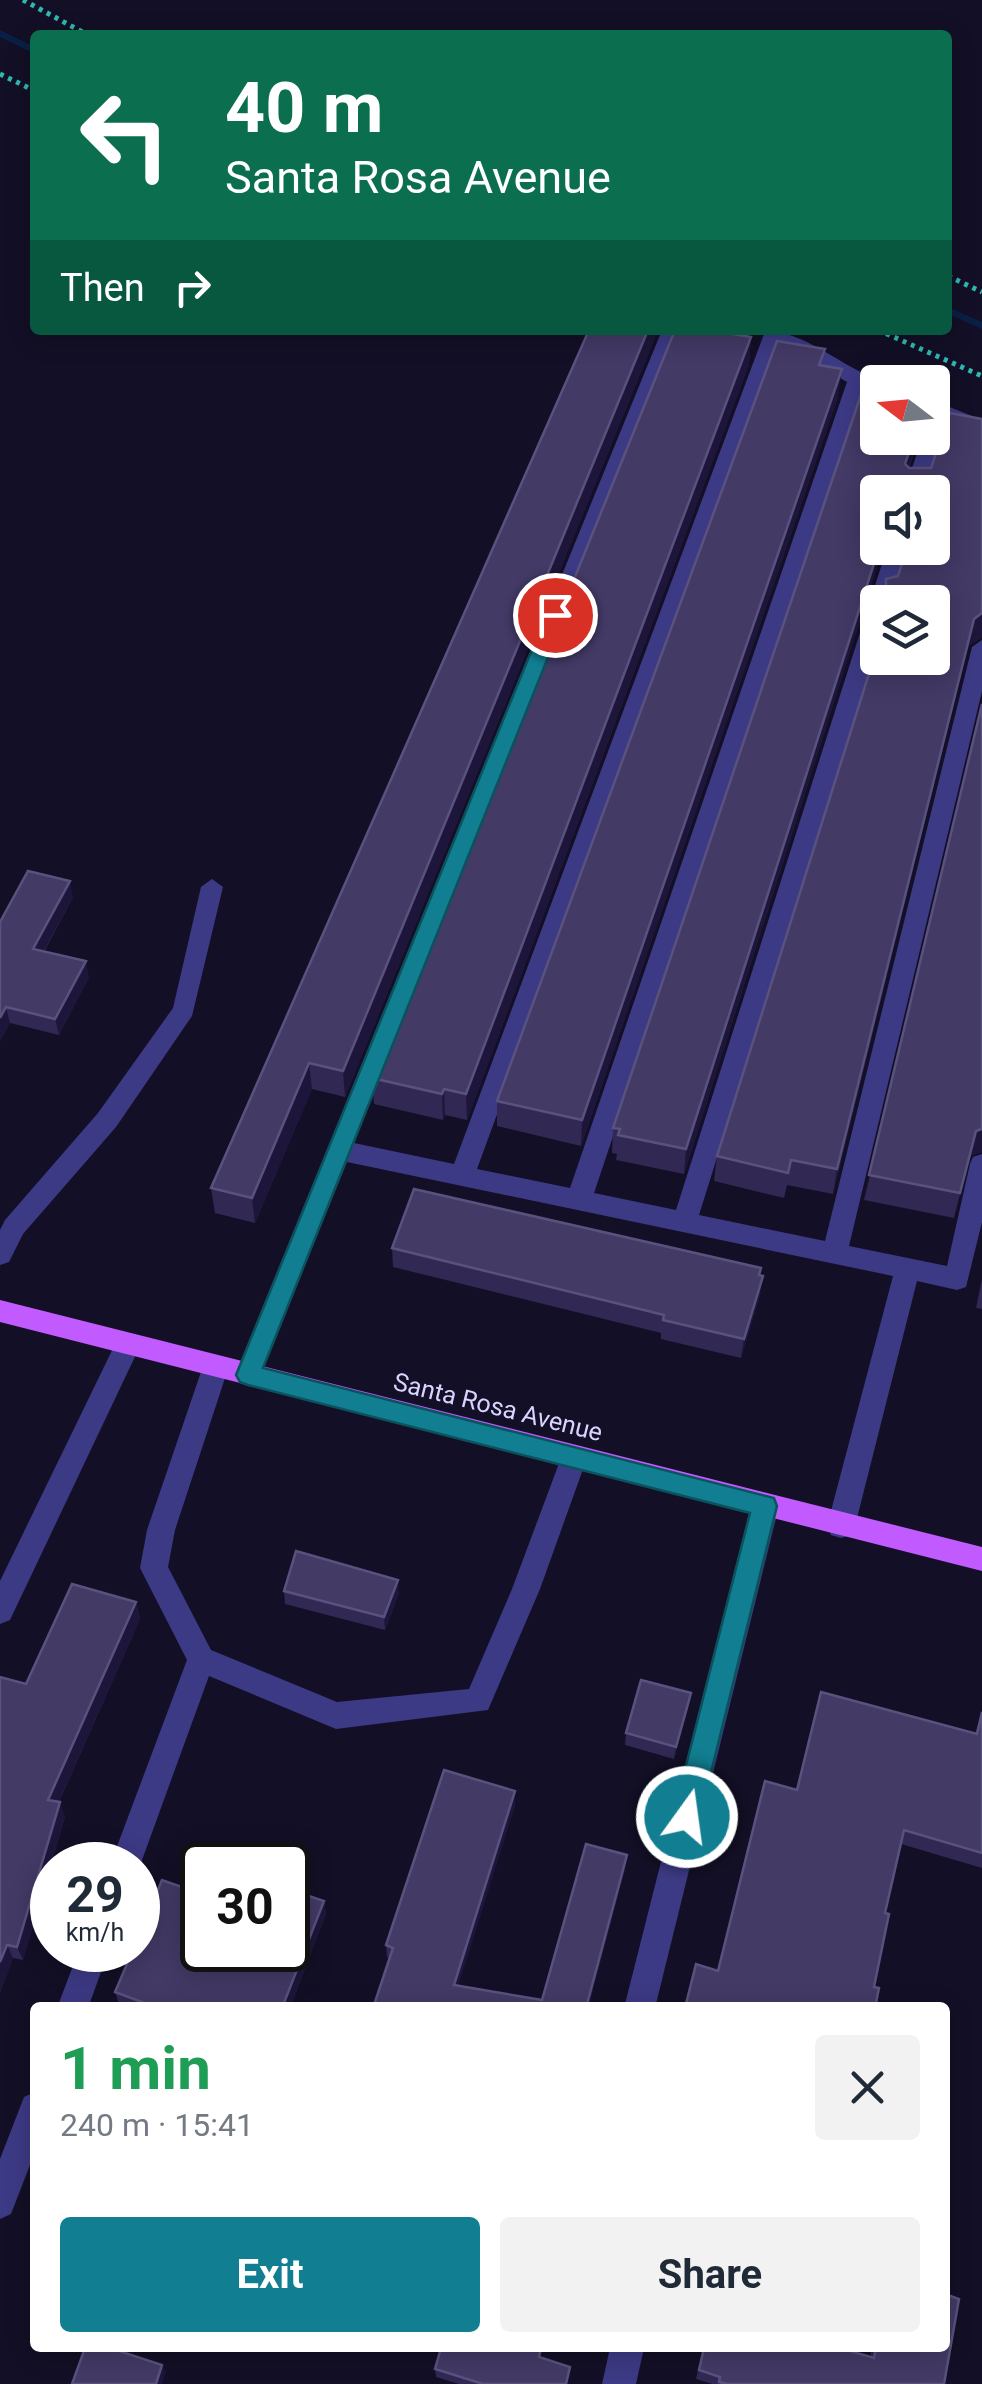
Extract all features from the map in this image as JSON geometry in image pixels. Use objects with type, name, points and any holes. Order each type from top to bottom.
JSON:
[{"type":"main road","name":"Santa Rosa Avenue","points":[[0,1310],[982,1559]]},
{"type":"street","points":[[248,1375],[668,335]]},
{"type":"street","points":[[462,1175],[771,335]]},
{"type":"street","points":[[779,335],[860,379]]},
{"type":"street","points":[[579,1199],[860,403]]},
{"type":"street","points":[[950,413],[982,426]]},
{"type":"street","points":[[835,1252],[982,647]]},
{"type":"street","points":[[685,1220],[860,663]]},
{"type":"street","points":[[0,1254],[14,1227],[107,1120],[184,1010],[212,887]]},
{"type":"street","points":[[339,1150],[957,1279],[982,1164]]},
{"type":"street","points":[[842,1526],[908,1267]]},
{"type":"street","points":[[0,1611],[128,1344]]},
{"type":"street","points":[[216,1366],[162,1530],[154,1568],[201,1659],[336,1716],[478,1702],[526,1590],[574,1458]]},
{"type":"street","points":[[641,2002],[765,1506]]},
{"type":"street","points":[[133,1842],[201,1659]]},
{"type":"street","points":[[74,2002],[86,1972]]},
{"type":"street","points":[[0,2202],[30,2121]]},
{"type":"street","points":[[619,2384],[627,2352]]},
{"type":"path","points":[[23,0],[79,30]]},
{"type":"path","points":[[0,74],[30,89]]},
{"type":"path","points":[[952,278],[982,292]]},
{"type":"path","points":[[889,335],[982,376]]},
{"type":"building","points":[[587,335],[646,335],[343,1071],[309,1063],[252,1198],[211,1188]]},
{"type":"building","points":[[673,335],[751,337],[466,1094],[444,1089],[442,1094],[372,1078]]},
{"type":"building","points":[[777,341],[825,349],[819,365],[842,369],[582,1120],[497,1101]]},
{"type":"building","points":[[860,398],[860,455],[908,455],[905,464],[909,468],[931,468],[935,455],[950,455],[950,413],[982,419],[982,613],[974,619],[837,1169],[791,1160],[788,1173],[717,1156],[869,675],[950,675],[950,585],[886,585],[886,579],[898,576],[902,565],[950,565],[950,475],[860,475],[860,565],[874,565],[867,585],[860,585],[860,607],[686,1149],[618,1135],[620,1129],[613,1128]]},
{"type":"building","points":[[982,704],[982,1129],[976,1131],[960,1193],[869,1175]]},
{"type":"building","points":[[28,871],[70,881],[33,949],[86,961],[55,1019],[6,1007],[0,1018],[0,922]]},
{"type":"building","points":[[414,1189],[761,1268],[759,1275],[763,1276],[744,1339],[663,1320],[664,1315],[392,1248]]},
{"type":"building","points":[[296,1551],[398,1580],[384,1617],[284,1591]]},
{"type":"building","points":[[72,1584],[136,1602],[48,1800],[60,1802],[48,1842],[30,1842],[30,1903],[17,1947],[7,1945],[0,1962],[0,1677],[26,1684]]},
{"type":"building","points":[[641,1680],[691,1693],[676,1747],[626,1733]]},
{"type":"building","points":[[821,1692],[977,1734],[982,1712],[982,1853],[904,1830],[885,1913],[889,1914],[874,1987],[879,1988],[876,2002],[686,2002],[696,1964],[718,1971],[765,1781],[797,1790]]},
{"type":"building","points":[[444,1770],[515,1791],[454,1985],[542,2000],[586,1844],[627,1855],[588,2002],[375,2002],[393,1948],[386,1945]]},
{"type":"building","points":[[162,1880],[180,1886],[180,1972],[296,1972],[284,2002],[142,2002],[115,1992],[124,1972],[160,1972]]},
{"type":"building","points":[[310,1896],[324,1901],[310,1937]]},
{"type":"building","points":[[950,2296],[959,2299],[950,2350]]},
{"type":"building","points":[[84,2352],[122,2352],[162,2365],[156,2384],[72,2384]]},
{"type":"building","points":[[440,2352],[540,2352],[539,2357],[570,2367],[566,2384],[483,2384],[435,2369]]},
{"type":"building","points":[[703,2352],[854,2352],[874,2358],[875,2352],[950,2352],[944,2384],[727,2384],[719,2382],[720,2377],[699,2370]]},
{"type":"waterway","points":[[0,33],[30,48]]},
{"type":"waterway","points":[[952,312],[982,326]]},
{"type":"route","points":[[555,615],[248,1375],[765,1506],[687,1817]]}]
